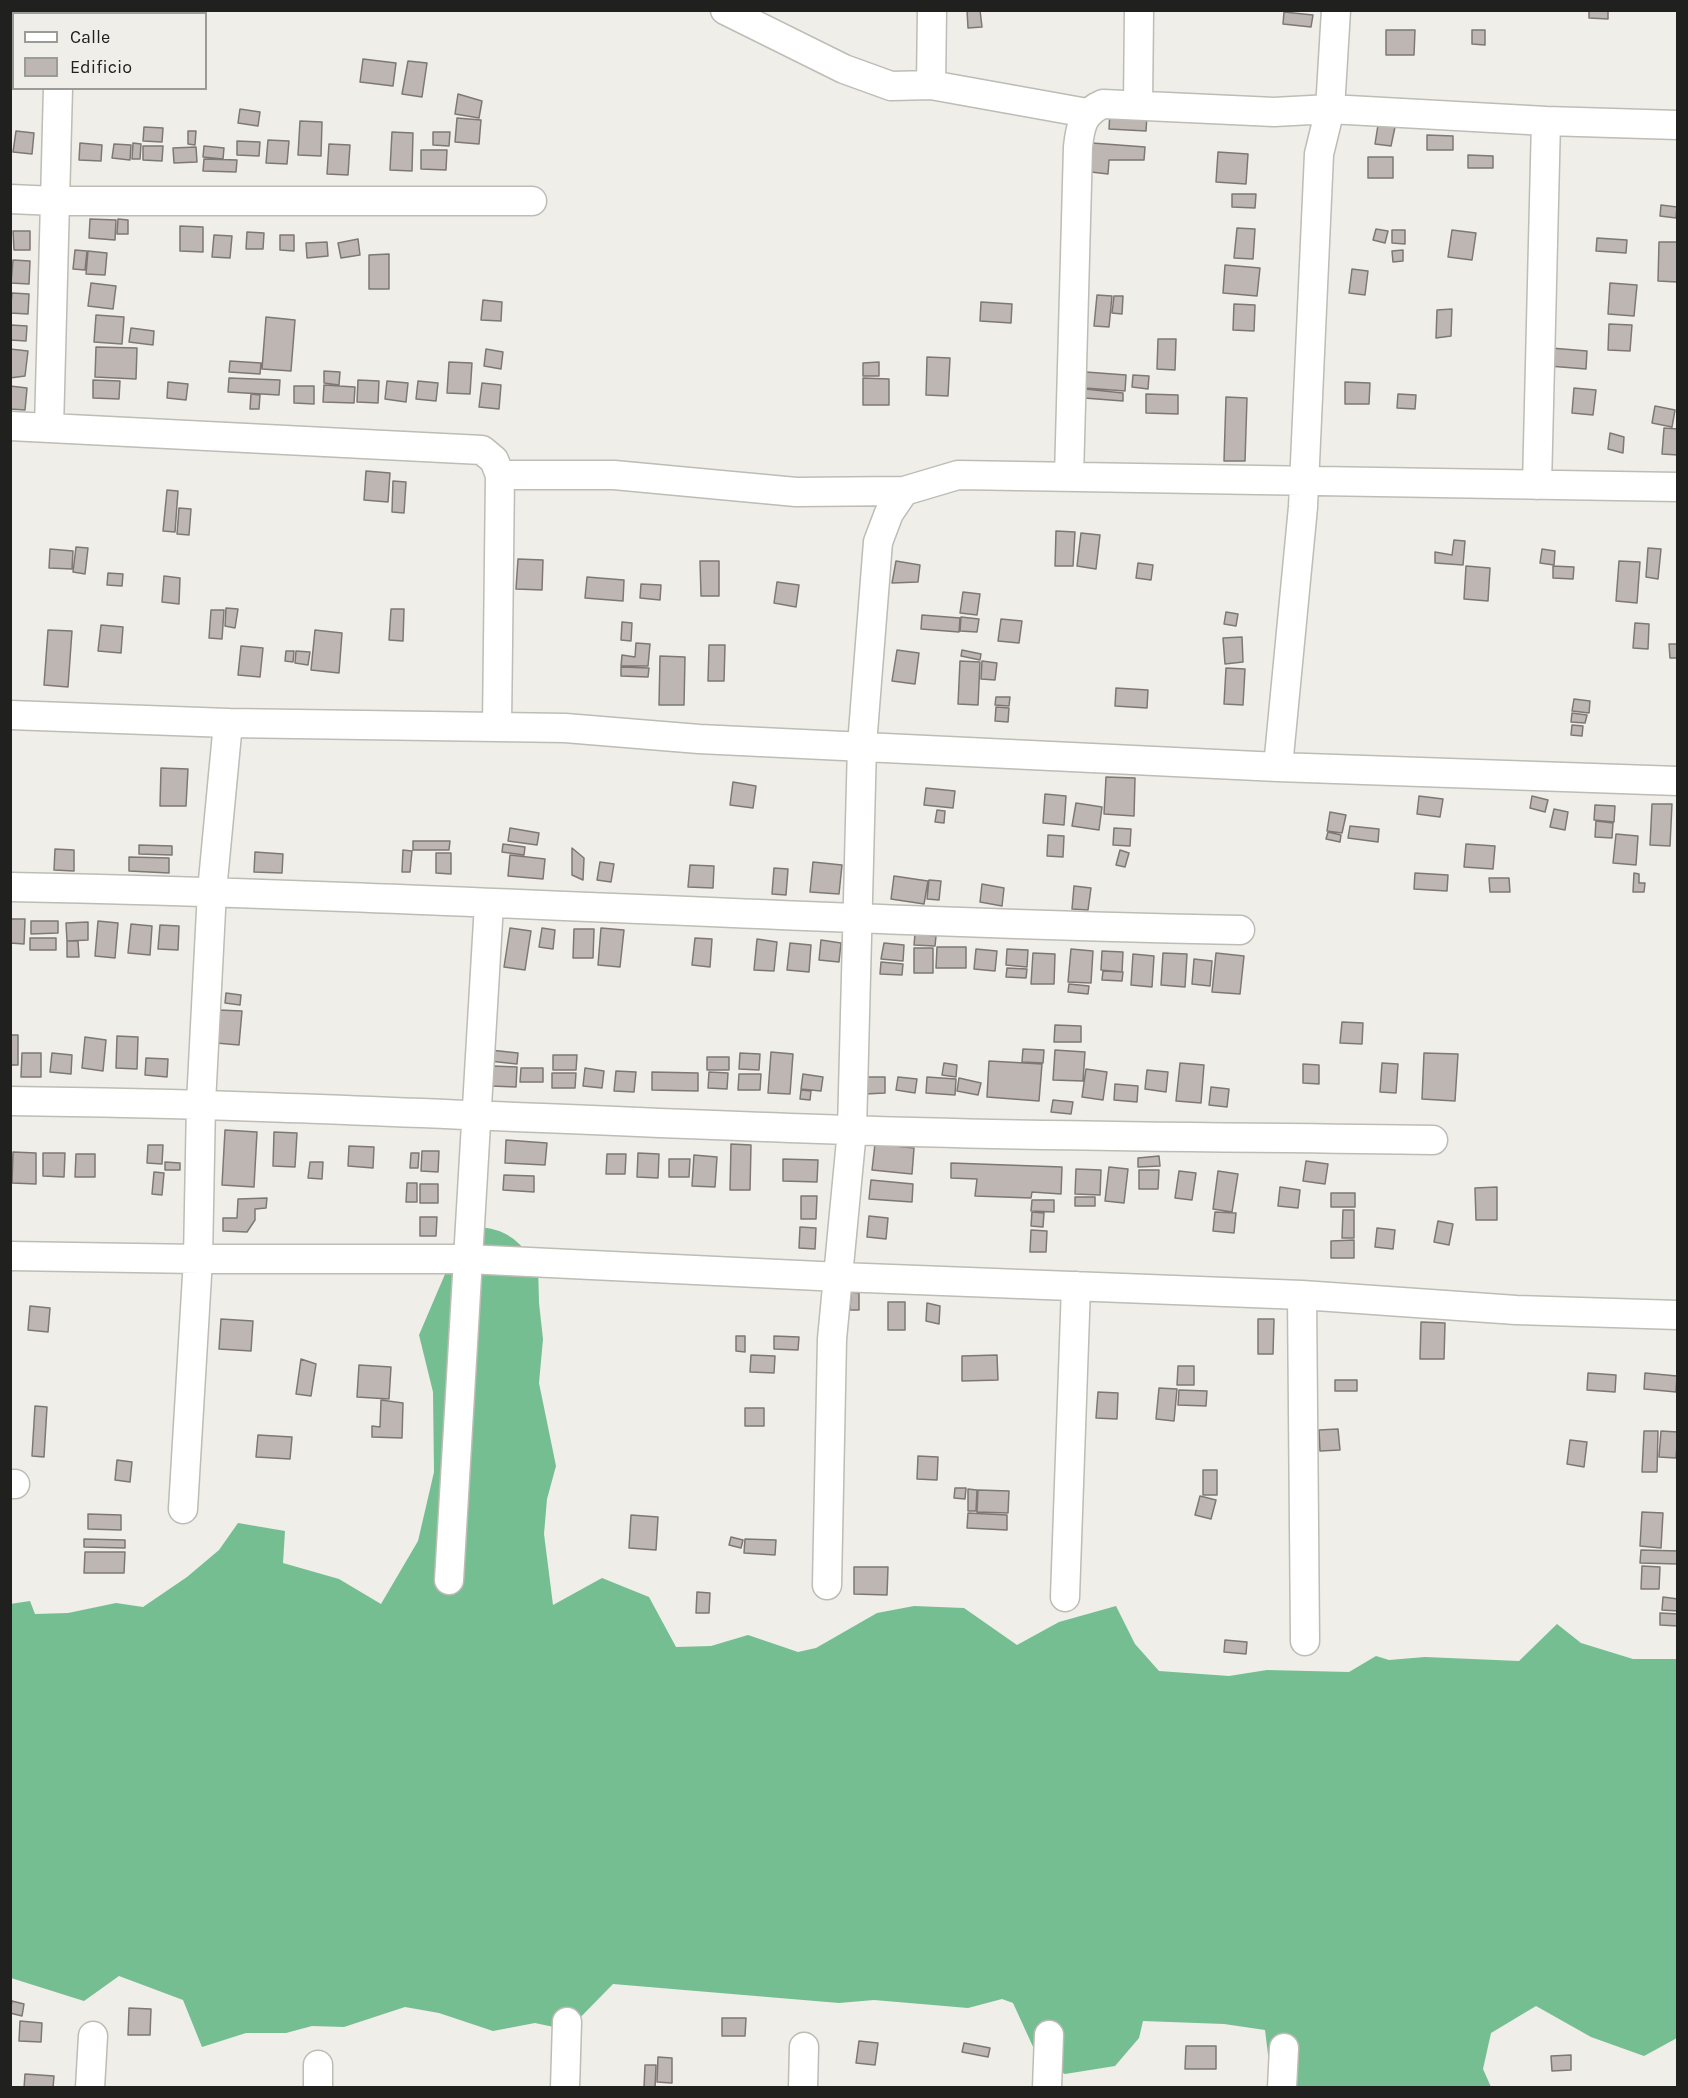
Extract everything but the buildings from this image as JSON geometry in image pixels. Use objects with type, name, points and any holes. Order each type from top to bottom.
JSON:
[{"type":"street","points":[[725,10],[853,72],[891,86],[931,85],[1087,113],[1102,105],[1138,105],[1274,112],[1329,109],[1546,121],[1677,125]]},
{"type":"street","points":[[931,85],[932,10]]},
{"type":"street","points":[[1138,105],[1139,10]]},
{"type":"street","points":[[1278,767],[1303,481],[1319,154],[1329,109],[1336,10]]},
{"type":"street","points":[[49,428],[58,90]]},
{"type":"street","points":[[1069,477],[1078,147],[1080,129],[1087,113]]},
{"type":"street","points":[[1537,485],[1546,121]]},
{"type":"street","points":[[10,199],[55,201],[532,201]]},
{"type":"street","points":[[10,426],[482,450],[494,460],[500,475],[497,726]]},
{"type":"street","points":[[500,475],[614,475],[796,492],[904,491],[958,475],[1677,488]]},
{"type":"street","points":[[827,1585],[832,1339],[840,1277],[852,1130],[862,745],[878,542],[889,513],[904,491]]},
{"type":"street","points":[[10,715],[228,723],[497,726],[1278,767],[1677,781]]},
{"type":"street","points":[[183,1509],[198,1260],[201,1103],[212,891],[228,723]]},
{"type":"street","points":[[10,887],[212,891],[857,920],[1240,930]]},
{"type":"street","points":[[449,1580],[489,904]]},
{"type":"street","points":[[10,1101],[201,1103],[475,1118],[852,1130],[1433,1140]]},
{"type":"street","points":[[10,1256],[198,1260],[467,1258],[840,1277],[1302,1295],[1516,1310],[1677,1315]]},
{"type":"street","points":[[1065,1597],[1076,1286]]},
{"type":"street","points":[[1302,1295],[1305,1641]]},
{"type":"street","points":[[565,2088],[567,2022]]},
{"type":"street","points":[[1047,2088],[1049,2035]]},
{"type":"street","points":[[90,2088],[93,2036]]},
{"type":"street","points":[[803,2088],[804,2047]]},
{"type":"street","points":[[1282,2088],[1284,2049]]},
{"type":"green space","points":[[466,1225],[500,1231],[514,1239],[538,1264],[543,1339],[539,1383],[556,1466],[547,1499],[544,1534],[553,1605],[602,1578],[649,1597],[676,1647],[711,1646],[748,1635],[798,1652],[816,1648],[877,1613],[914,1606],[964,1608],[1017,1645],[1059,1622],[1116,1606],[1135,1644],[1159,1671],[1229,1676],[1267,1670],[1349,1672],[1376,1656],[1389,1660],[1425,1657],[1519,1661],[1557,1624],[1581,1643],[1633,1659],[1677,1659],[1677,2038],[1644,2056],[1591,2037],[1536,2006],[1491,2033],[1483,2069],[1491,2087],[1272,2087],[1265,2030],[1224,2024],[1143,2021],[1139,2038],[1115,2066],[1065,2074],[1040,2062],[1013,2003],[1002,1999],[968,2008],[874,2000],[839,2003],[613,1984],[568,2030],[535,2023],[493,2031],[439,2013],[405,2007],[344,2027],[312,2026],[286,2033],[246,2033],[202,2047],[183,2000],[119,1976],[84,2001],[11,1978],[10,1604],[30,1601],[35,1614],[68,1613],[116,1603],[143,1607],[187,1577],[219,1550],[238,1523],[285,1531],[283,1563],[339,1579],[381,1604],[418,1541],[434,1472],[433,1392],[419,1335]]}]
